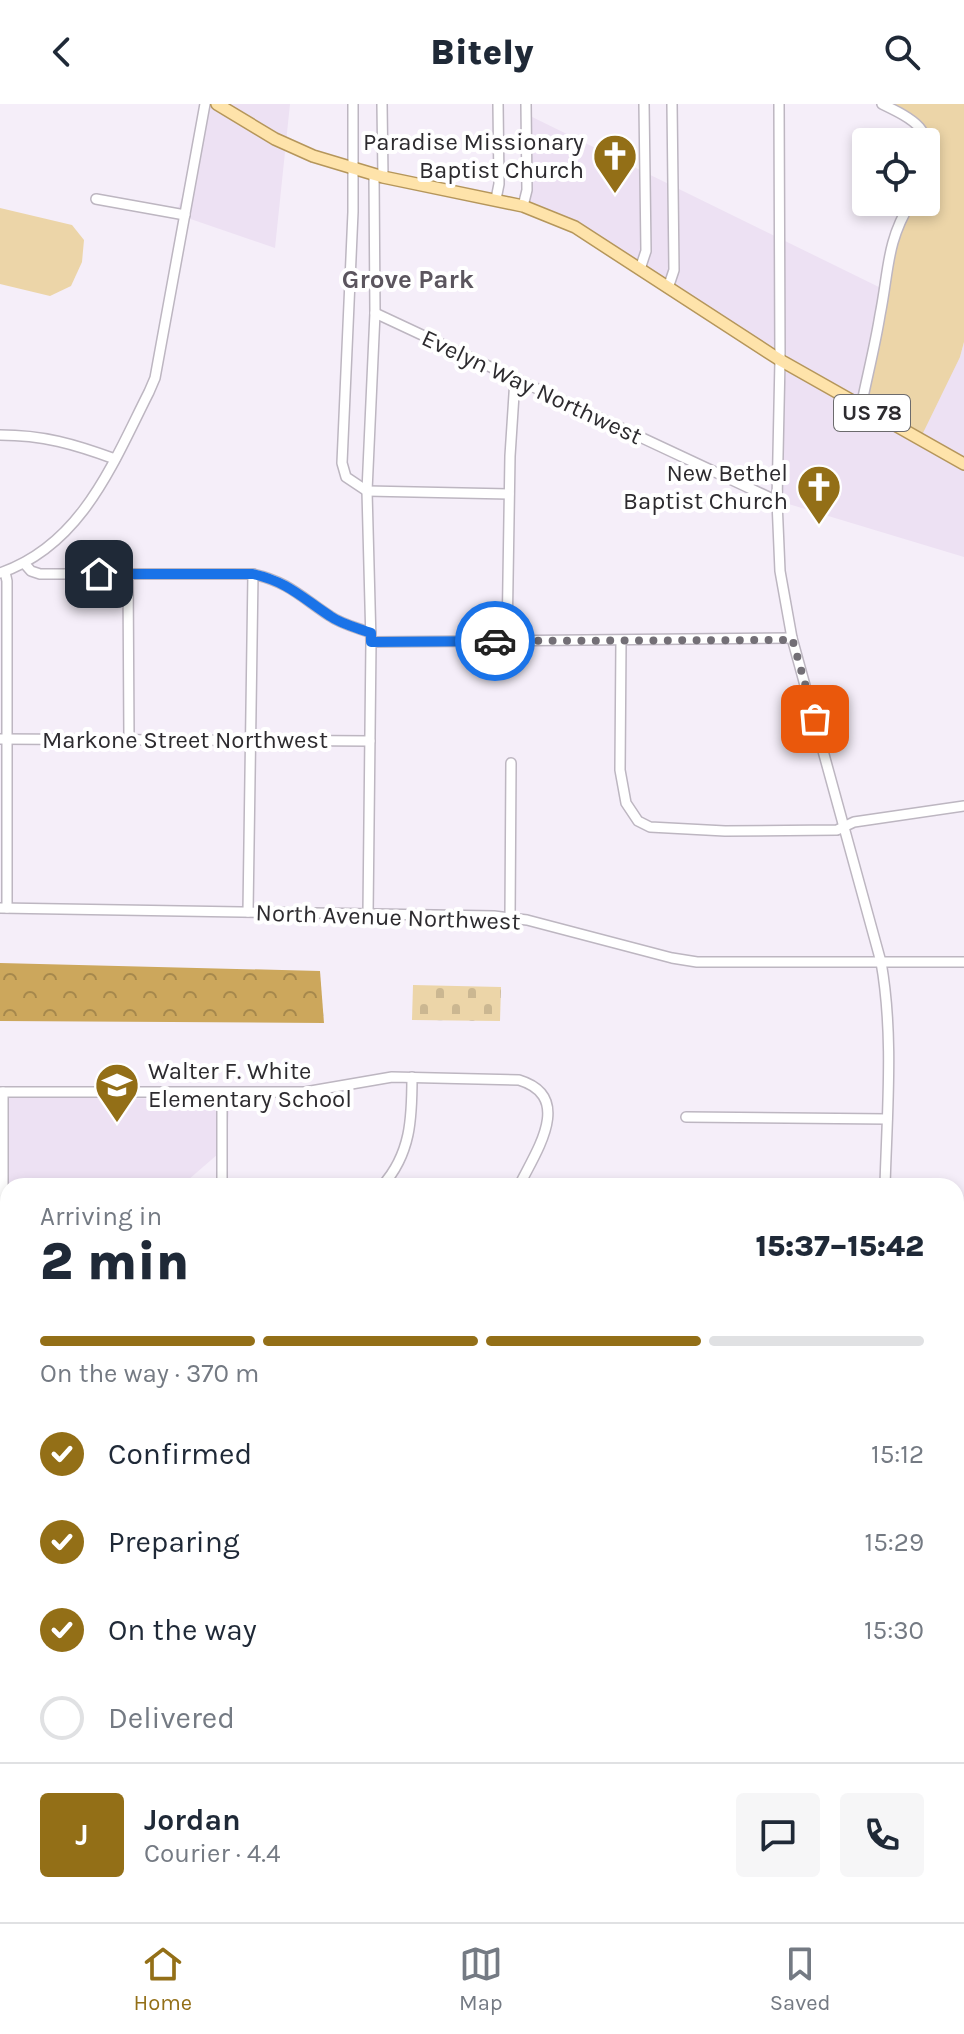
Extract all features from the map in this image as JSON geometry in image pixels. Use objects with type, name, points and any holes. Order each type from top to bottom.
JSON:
[{"type":"main road","name":"US 78","points":[[217,104],[275,139],[313,156],[379,176],[523,206],[575,227],[780,360],[964,464]]},
{"type":"street","points":[[3,908],[7,581],[2,573],[52,545],[77,522],[95,497],[155,378],[205,104]]},
{"type":"street","points":[[353,104],[342,463],[346,477],[367,491],[509,494]]},
{"type":"street","points":[[368,914],[371,637],[367,491],[382,104]]},
{"type":"street","points":[[496,199],[499,184],[498,104]]},
{"type":"street","points":[[523,206],[527,190],[526,104]]},
{"type":"street","points":[[640,269],[646,251],[644,104]]},
{"type":"street","points":[[668,288],[674,270],[672,104]]},
{"type":"street","points":[[779,104],[777,501],[780,571],[792,638],[881,962],[888,1018],[885,1178]]},
{"type":"street","points":[[882,104],[920,128]]},
{"type":"street","points":[[96,199],[185,215]]},
{"type":"street","points":[[861,407],[881,313],[891,243],[902,216]]},
{"type":"street","name":"Evelyn Way Northwest","points":[[375,313],[777,501]]},
{"type":"street","points":[[507,641],[509,494],[515,379]]},
{"type":"street","points":[[0,435],[35,435],[78,445],[115,459]]},
{"type":"street","points":[[24,563],[31,571],[40,574],[253,574],[291,587],[332,618],[371,637],[507,641],[792,638]]},
{"type":"street","points":[[128,574],[129,739]]},
{"type":"street","points":[[248,912],[253,574]]},
{"type":"street","points":[[621,641],[620,770],[626,803],[638,821],[650,827],[662,830],[837,830],[854,822],[964,806]]},
{"type":"street","name":"Markone Street Northwest","points":[[3,739],[370,741]]},
{"type":"street","points":[[510,917],[511,763]]},
{"type":"street","name":"North Avenue Northwest","points":[[3,908],[510,917],[697,962],[964,962]]},
{"type":"street","points":[[388,1178],[407,1145],[412,1120],[412,1077]]},
{"type":"street","points":[[2,1178],[1,1092],[305,1092],[372,1079],[412,1077],[519,1080],[535,1087],[542,1094],[549,1116],[546,1131],[523,1178]]},
{"type":"street","points":[[222,1093],[222,1178]]},
{"type":"street","points":[[686,1117],[887,1119]]},
{"type":"shaded area","points":[[206,104],[290,104],[275,248],[176,214],[193,167]]},
{"type":"shaded area","points":[[522,112],[885,290],[960,357],[964,342],[964,557],[772,499],[788,356],[527,202]]},
{"type":"shaded area","name":"Walter F. White Elementary School","points":[[4,1096],[230,1100],[226,1147],[190,1178],[8,1178]]},
{"type":"green space","points":[[888,104],[964,104],[964,342],[960,357],[922,435],[857,405],[902,220],[904,216],[940,216],[940,128],[921,128],[917,121]]},
{"type":"green space","points":[[0,208],[72,225],[84,240],[82,262],[71,286],[50,296],[0,284]]},
{"type":"green space","points":[[0,963],[320,971],[324,1023],[0,1021]]},
{"type":"green space","points":[[413,985],[501,987],[500,1021],[412,1020]]},
{"type":"way so far","points":[[495,641],[792,638],[815,719]]},
{"type":"place","name":"Paradise Missionary Baptist Church","points":[[615,195]]},
{"type":"place","name":"New Bethel Baptist Church","points":[[819,526]]},
{"type":"place","name":"Walter F. White Elementary School","points":[[117,1124]]},
{"type":"district","name":"Grove Park","points":[[408,279]]},
{"type":"route","points":[[99,574],[253,574],[291,587],[332,618],[371,633],[371,642],[495,641]]}]
